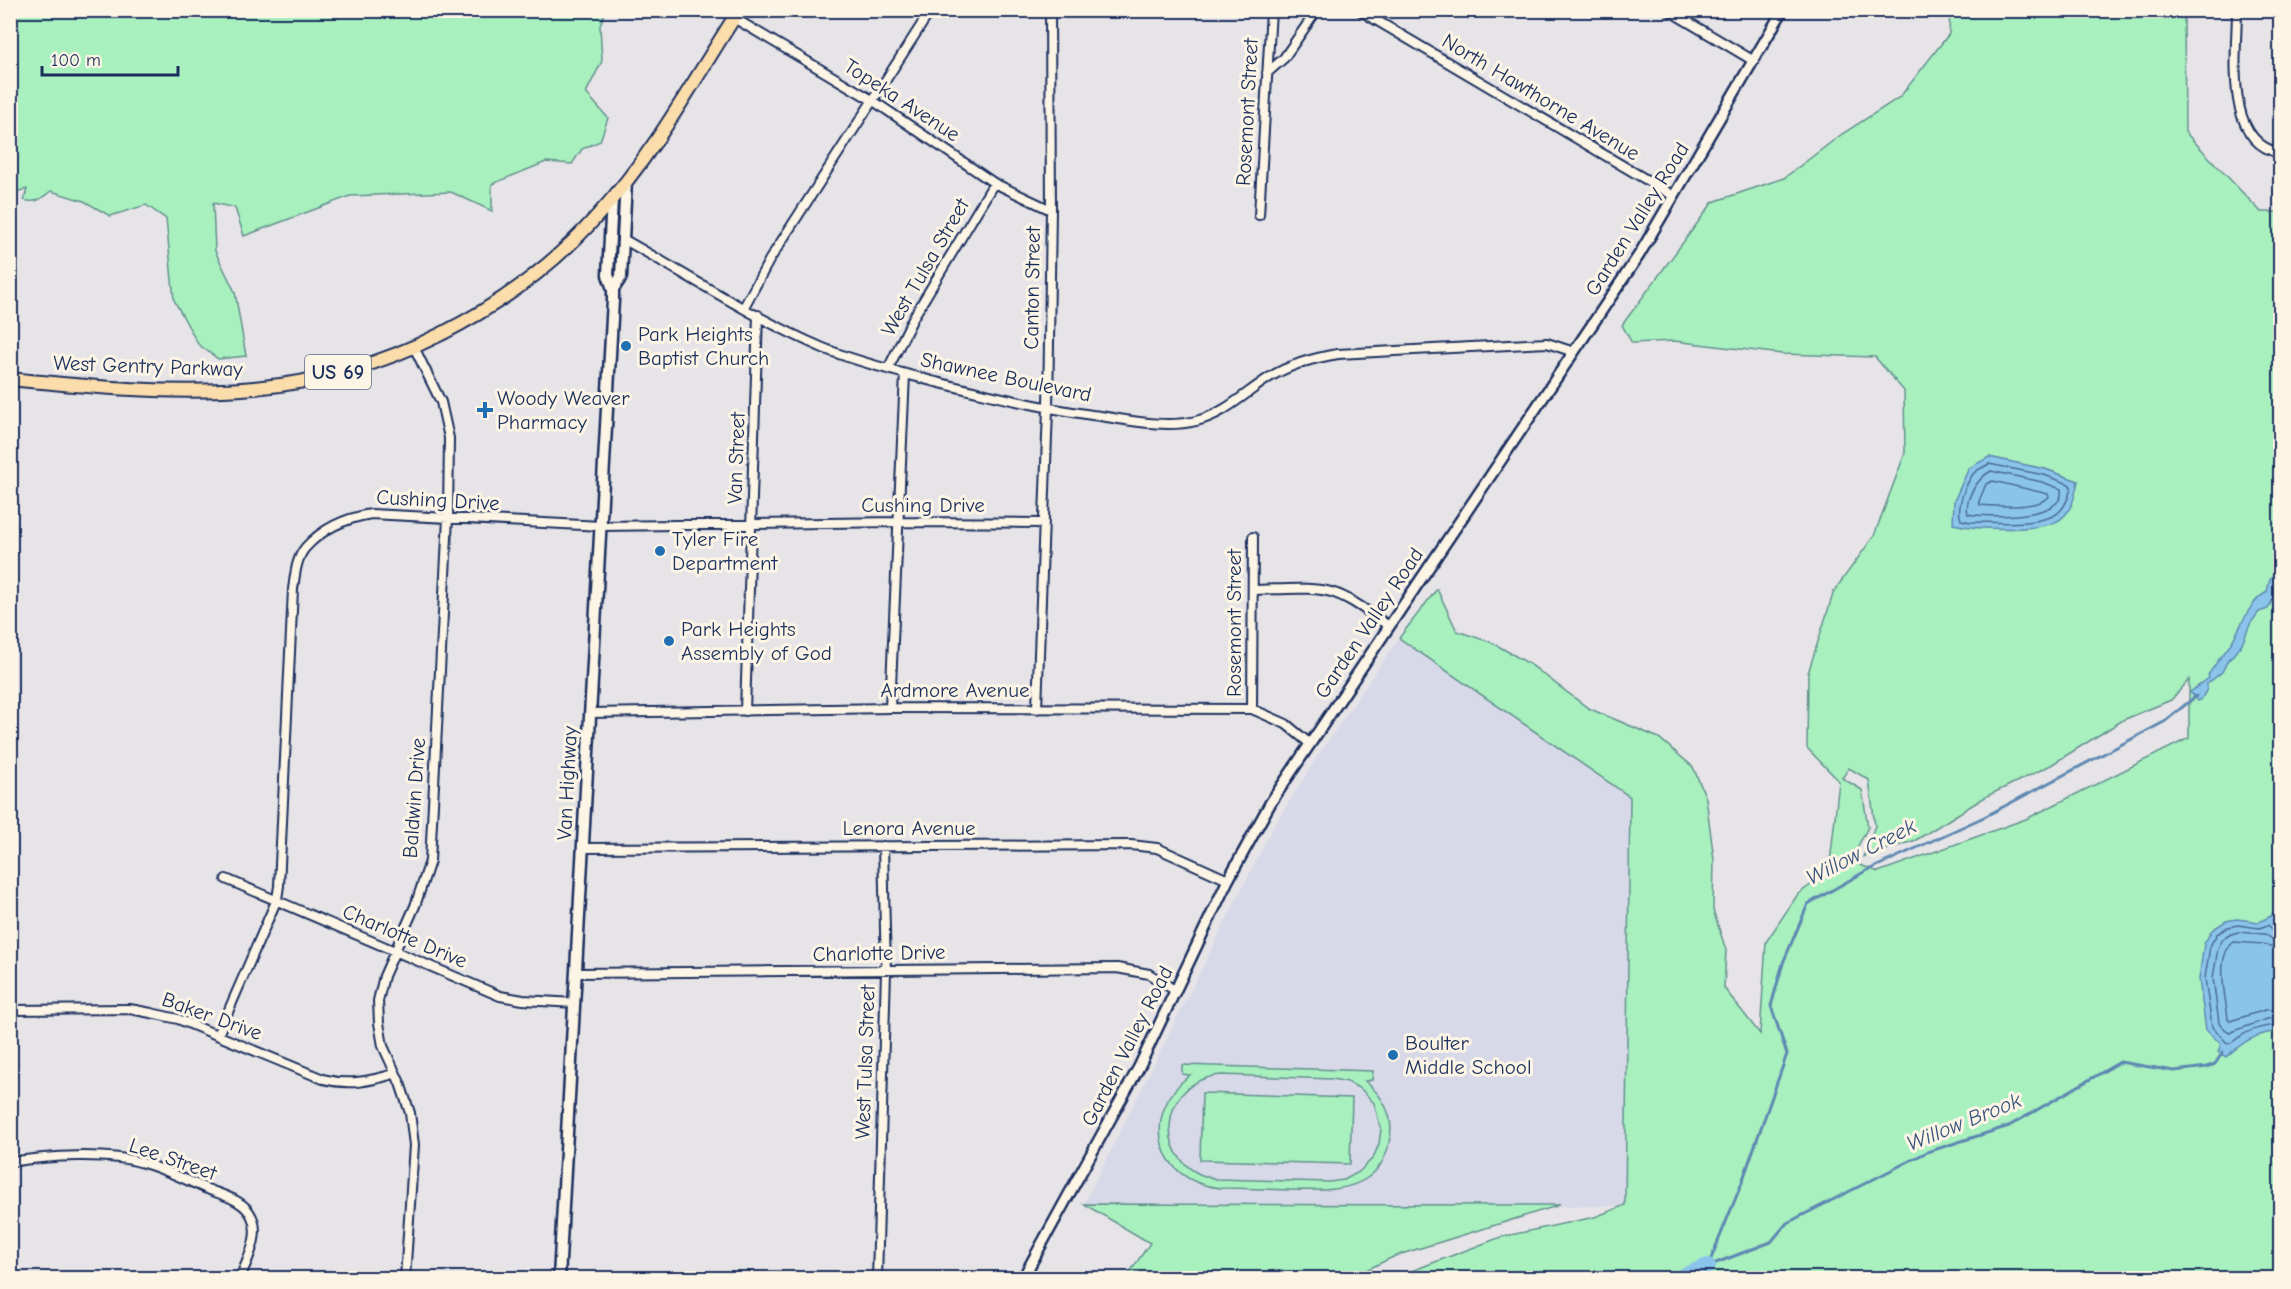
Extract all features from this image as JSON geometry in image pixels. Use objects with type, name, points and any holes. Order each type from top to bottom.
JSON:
[{"type":"main road","name":"West Gentry Parkway","points":[[10,379],[129,388],[210,390],[257,388],[301,381],[346,370],[414,347],[481,313],[514,290],[567,247],[626,182],[736,14]]},
{"type":"main road","name":"Van Highway","points":[[613,289],[621,277],[626,182]]},
{"type":"main road","name":"Van Highway","points":[[560,1278],[613,289],[608,275],[612,199]]},
{"type":"street","points":[[744,307],[770,259],[931,10]]},
{"type":"street","name":"Canton Street","points":[[1038,709],[1048,409],[1051,210],[1050,10]]},
{"type":"street","name":"Rosemont Street","points":[[1259,215],[1271,10]]},
{"type":"street","points":[[1267,73],[1284,58],[1317,10]]},
{"type":"street","name":"North Hawthorne Avenue","points":[[1359,10],[1674,196]]},
{"type":"street","points":[[1668,10],[1754,61]]},
{"type":"street","name":"Garden Valley Road","points":[[1023,1278],[1122,1100],[1228,880],[1271,802],[1639,255],[1783,10]]},
{"type":"street","points":[[2238,10],[2239,110],[2247,129],[2256,140],[2270,150],[2280,153]]},
{"type":"street","name":"Topeka Avenue","points":[[736,14],[872,100],[994,183],[1051,210]]},
{"type":"street","name":"West Tulsa Street","points":[[888,369],[913,318],[994,183]]},
{"type":"street","name":"Shawnee Boulevard","points":[[623,239],[788,332],[826,349],[905,374],[1048,409],[1173,424],[1196,421],[1213,415],[1232,405],[1269,378],[1313,358],[1338,354],[1547,343],[1574,352]]},
{"type":"street","name":"Van Street","points":[[745,711],[758,315]]},
{"type":"street","name":"Baldwin Drive","points":[[405,1278],[414,1145],[410,1113],[400,1083],[383,1046],[378,1001],[384,976],[415,906],[430,861],[448,518],[449,448],[441,402],[414,347]]},
{"type":"street","points":[[890,708],[905,374]]},
{"type":"street","name":"Cushing Drive","points":[[218,1035],[277,899],[293,589],[297,565],[304,549],[336,524],[370,514],[601,526],[898,522],[1044,523]]},
{"type":"street","name":"Rosemont Street","points":[[1252,709],[1253,537]]},
{"type":"street","points":[[1253,591],[1323,590],[1336,593],[1389,626]]},
{"type":"street","name":"Ardmore Avenue","points":[[590,712],[890,708],[1252,709],[1286,724],[1309,743]]},
{"type":"street","name":"West Tulsa Street","points":[[877,1278],[886,971],[883,846]]},
{"type":"street","name":"Lenora Avenue","points":[[583,848],[1131,846],[1157,848],[1228,880]]},
{"type":"street","name":"Charlotte Drive","points":[[226,879],[500,996],[523,1000],[575,1003]]},
{"type":"street","name":"Charlotte Drive","points":[[577,973],[1118,968],[1149,974],[1176,991]]},
{"type":"street","name":"Baker Drive","points":[[10,1010],[130,1009],[178,1019],[337,1083],[365,1082],[394,1074]]},
{"type":"street","name":"Lee Street","points":[[10,1162],[93,1156],[116,1158],[143,1163],[235,1199],[252,1215],[255,1229],[254,1239],[240,1278]]},
{"type":"shaded area","name":"Boulter Middle School","points":[[1399,638],[1630,797],[1625,1206],[1084,1204],[1272,829],[1319,754]]},
{"type":"green space","points":[[11,10],[605,11],[600,26],[602,61],[586,93],[608,118],[600,141],[582,149],[572,164],[546,162],[492,184],[492,211],[451,192],[350,196],[244,236],[235,208],[213,203],[215,251],[235,292],[246,356],[218,359],[198,344],[174,300],[166,219],[146,205],[110,216],[84,201],[51,191],[39,200],[32,201],[24,200],[27,189],[11,193]]},
{"type":"green space","points":[[1950,11],[2184,11],[2185,132],[2261,212],[2280,212],[2280,1278],[1393,1278],[1501,1237],[1595,1217],[1625,1205],[1630,797],[1399,638],[1437,589],[1457,631],[1493,643],[1531,665],[1588,708],[1659,738],[1693,767],[1706,798],[1714,860],[1713,910],[1726,950],[1724,988],[1760,1034],[1766,942],[1798,894],[1829,872],[1839,781],[1807,748],[1808,673],[1834,591],[1874,536],[1905,453],[1904,391],[1875,357],[1782,354],[1674,341],[1632,343],[1622,325],[1713,202],[1784,178],[1842,134],[1900,97],[1949,34]],"holes":[[[1988,457],[2045,469],[2078,481]],[[2189,680],[2189,738],[2026,819],[1878,872],[1850,861],[1868,827],[1862,790],[1842,778],[1849,768],[1869,780],[1875,826],[1863,857],[1916,840],[1987,796],[2051,765],[2123,720],[2171,700]]]},
{"type":"green space","points":[[1182,1065],[1373,1071],[1372,1080],[1365,1081],[1381,1099],[1390,1121],[1390,1137],[1385,1155],[1377,1169],[1366,1179],[1338,1188],[1305,1190],[1220,1188],[1198,1183],[1181,1173],[1169,1160],[1162,1144],[1160,1126],[1164,1108],[1174,1091],[1190,1075],[1182,1074]],"holes":[[[1221,1075],[1332,1079],[1348,1082],[1362,1090],[1374,1103],[1381,1129],[1379,1144],[1373,1158],[1359,1172],[1344,1180],[1329,1182],[1216,1179],[1195,1172],[1181,1159],[1172,1143],[1170,1125],[1174,1108],[1184,1092],[1199,1081]]]},
{"type":"green space","points":[[1202,1093],[1352,1098],[1350,1164],[1200,1160]]},
{"type":"green space","points":[[1084,1204],[1560,1205],[1395,1256],[1350,1278],[1126,1278],[1150,1243]]},
{"type":"water","points":[[1989,457],[2045,469],[2078,481],[2069,510],[2053,523],[2026,528],[1992,528],[1953,524],[1954,501],[1969,468]]},
{"type":"water","points":[[2280,565],[2277,588],[2268,609],[2259,612],[2250,624],[2243,642],[2229,658],[2222,672],[2207,684],[2207,689],[2198,701],[2190,692],[2209,678],[2208,675],[2230,646],[2253,604],[2267,592],[2270,579]]},
{"type":"water","points":[[2280,903],[2280,914],[2276,925],[2280,927],[2280,1031],[2250,1039],[2226,1057],[2218,1052],[2221,1044],[2206,1030],[2199,979],[2204,944],[2212,930],[2226,921],[2237,919],[2259,922],[2271,916]]},
{"type":"waterway","name":"Willow Creek","points":[[1708,1266],[1741,1185],[1787,1054],[1771,1006],[1783,963],[1808,904],[1864,872],[1984,817],[2164,722],[2196,696]]},
{"type":"waterway","name":"Willow Brook","points":[[1708,1266],[1771,1242],[1787,1223],[1927,1152],[2009,1126],[2120,1062],[2174,1071],[2215,1064],[2223,1052]]},
{"type":"waterway","name":"Willow Creek","points":[[1679,1278],[1708,1266]]},
{"type":"place","name":"Park Heights Baptist Church","points":[[626,346]]},
{"type":"place","name":"Woody Weaver Pharmacy","points":[[485,410]]},
{"type":"place","name":"Tyler Fire Department","points":[[660,551]]},
{"type":"place","name":"Park Heights Assembly of God","points":[[669,641]]},
{"type":"place","name":"Boulter Middle School","points":[[1393,1055]]}]
